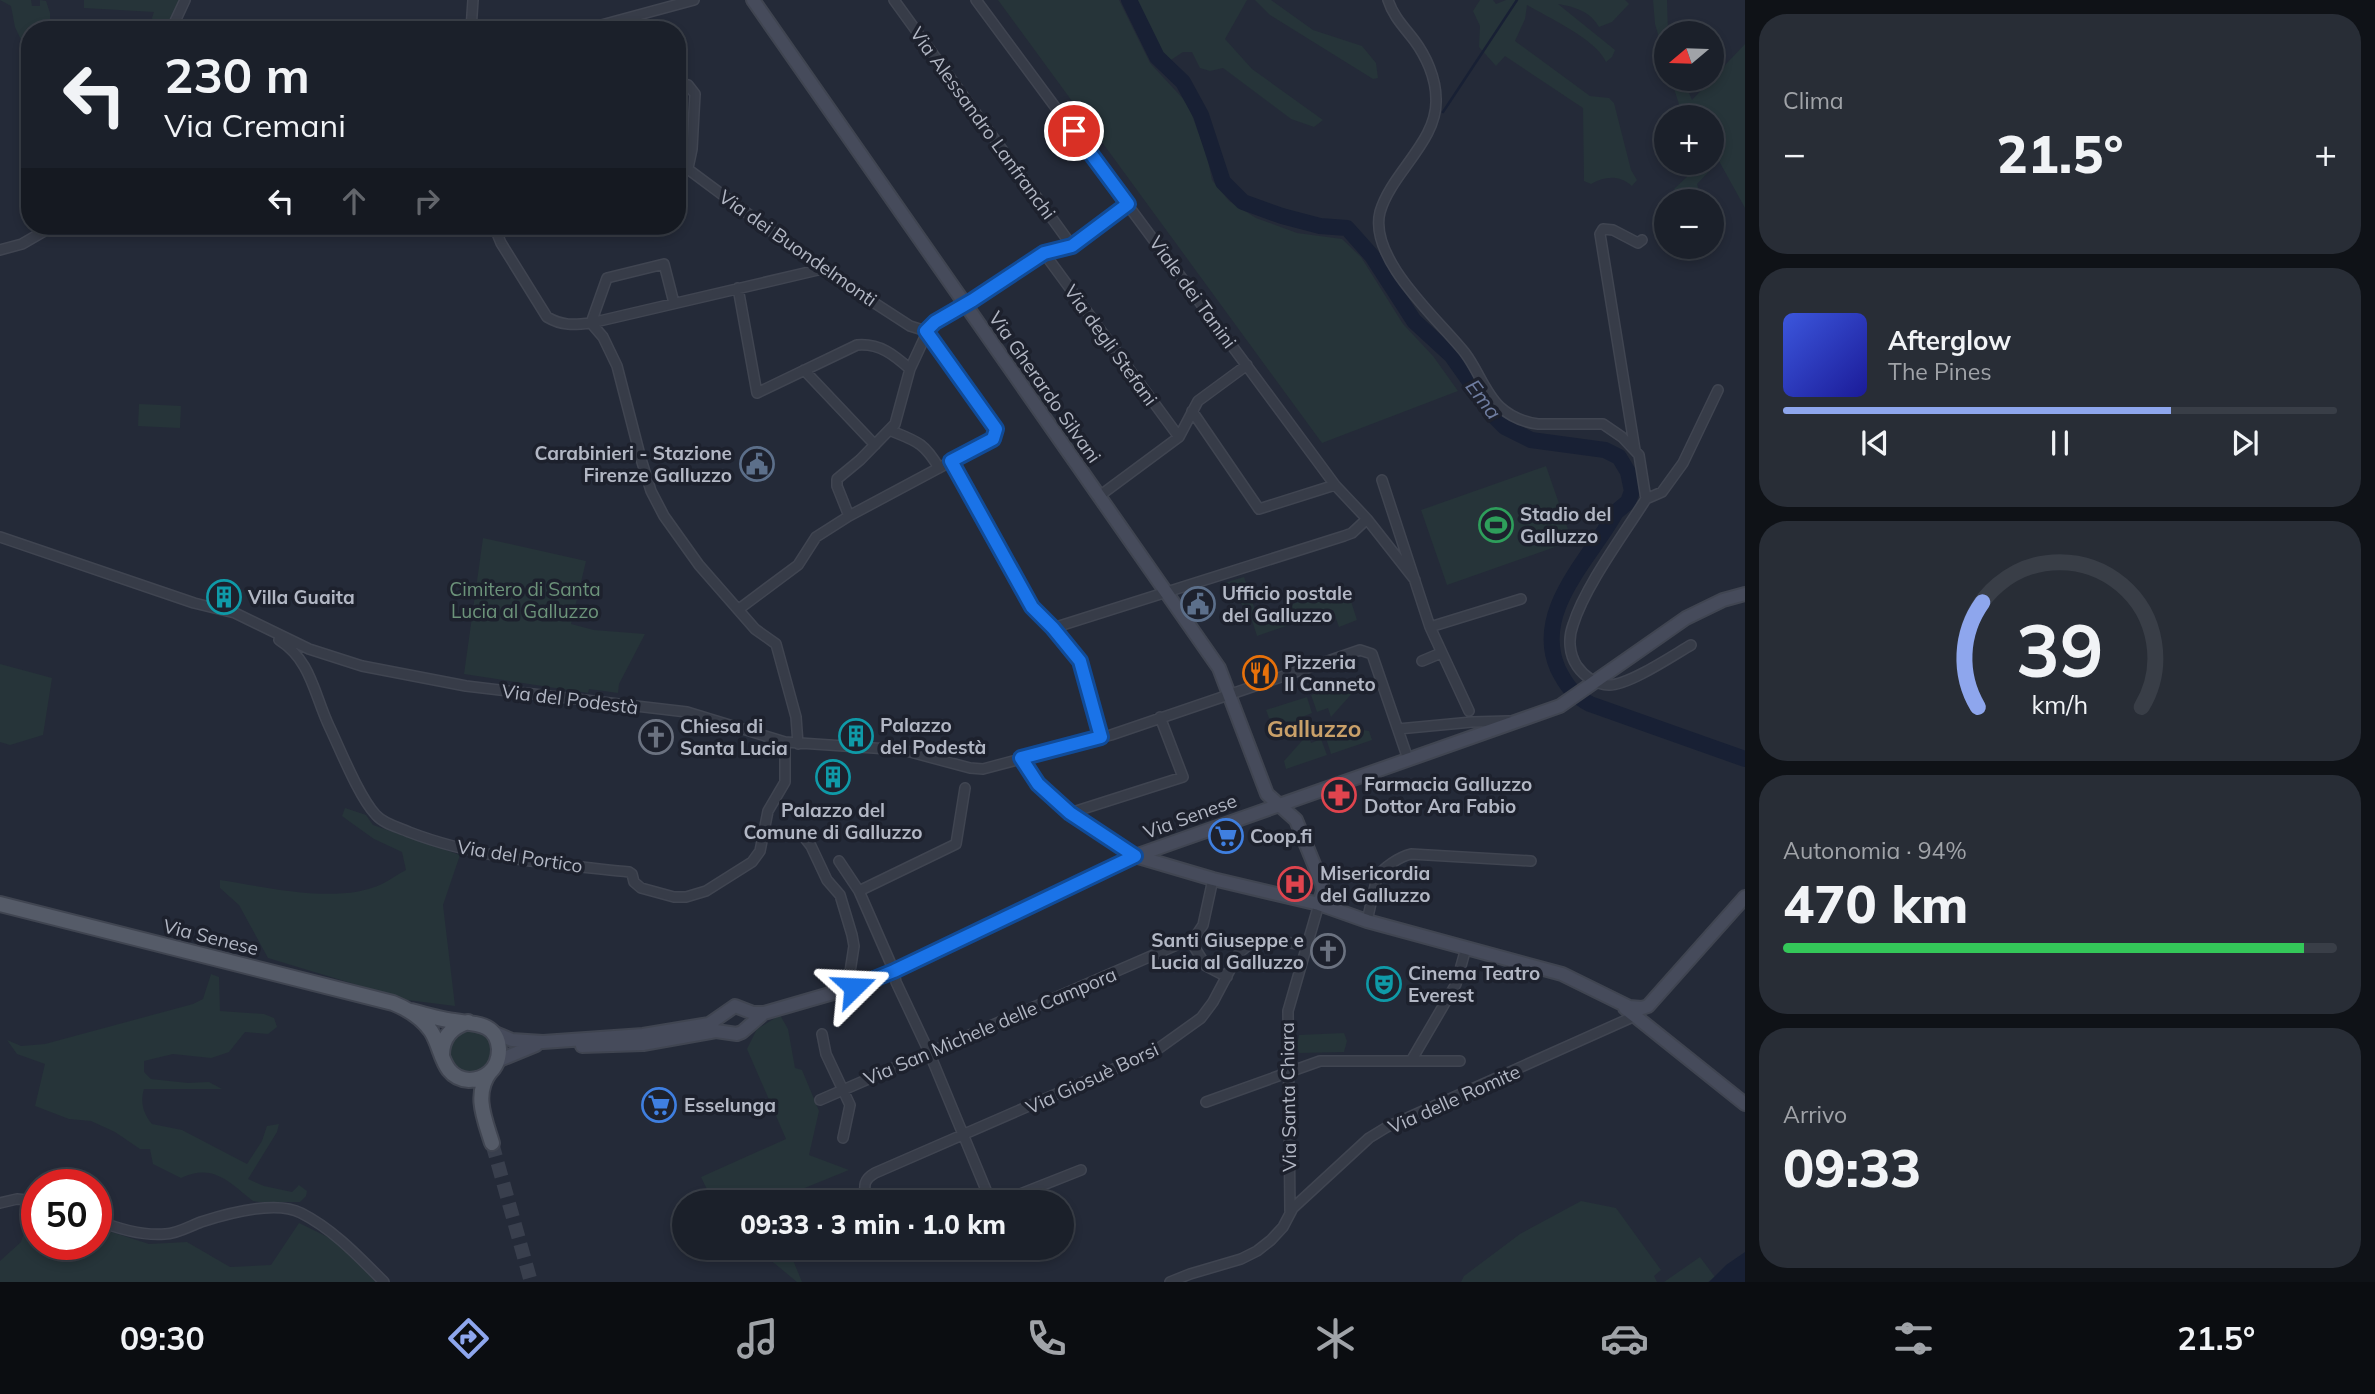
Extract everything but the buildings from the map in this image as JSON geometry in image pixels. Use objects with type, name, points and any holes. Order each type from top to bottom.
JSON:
[{"type":"main road","name":"Via Gherardo Silvani","points":[[753,0],[1219,668],[1263,787],[1269,798],[1292,816],[1301,828],[1322,884],[1319,904]]},
{"type":"main road","name":"Via Senese","points":[[411,1012],[430,1030],[445,1064],[455,1076],[472,1080],[481,1078],[494,1066],[546,1042],[643,1035],[709,1024],[734,1006],[746,1011],[764,1013],[854,987],[894,971],[1135,856],[1565,703],[1686,618],[1723,600],[1745,594]]},
{"type":"main road","points":[[1135,856],[1213,879],[1319,904],[1367,921],[1562,974],[1621,1004],[1635,1008],[1745,1104]]},
{"type":"main road","points":[[1645,1016],[1745,897]]},
{"type":"main road","name":"Via Senese","points":[[0,904],[381,999],[411,1012],[483,1025],[512,1040],[610,1046],[656,1042],[711,1032],[727,1031],[737,1034],[764,1013]]},
{"type":"main road","points":[[746,1011],[748,1027]]},
{"type":"main road","points":[[723,1015],[723,1025],[727,1031]]},
{"type":"main road","points":[[469,1022],[458,1025],[448,1033],[442,1044],[445,1064],[482,1111]]},
{"type":"main road","points":[[492,1143],[482,1111],[481,1091],[494,1066],[499,1048],[493,1032]]},
{"type":"street","points":[[176,21],[186,0]]},
{"type":"street","points":[[472,21],[473,0]]},
{"type":"street","points":[[616,21],[694,0]]},
{"type":"street","name":"Via Alessandro Lanfranchi","points":[[894,0],[1072,246]]},
{"type":"street","name":"Viale dei Tanini","points":[[976,0],[1335,485],[1367,519],[1415,580]]},
{"type":"street","points":[[1388,0],[1396,19],[1415,41],[1433,75],[1437,103],[1435,115],[1419,148],[1395,180],[1380,212],[1379,226],[1391,264],[1412,293],[1467,355],[1497,404],[1528,423],[1603,425],[1622,437],[1639,455],[1646,499]]},
{"type":"street","points":[[686,85],[695,94],[692,149],[688,168]]},
{"type":"street","name":"Via dei Buondelmonti","points":[[688,168],[822,269],[910,326],[926,331]]},
{"type":"street","points":[[849,516],[844,508],[837,479],[895,424],[910,369],[926,331],[935,322],[1044,253],[1072,246],[1128,204]]},
{"type":"street","points":[[1635,451],[1600,234],[1603,229],[1613,230],[1638,243],[1642,240]]},
{"type":"street","points":[[0,250],[22,244],[38,235]]},
{"type":"street","points":[[498,235],[547,317],[569,326],[822,269]]},
{"type":"street","name":"Via degli Stefani","points":[[1044,253],[1179,437]]},
{"type":"street","points":[[591,323],[607,278],[664,264],[674,303]]},
{"type":"street","points":[[738,288],[757,393],[858,345],[875,345],[892,352],[910,369]]},
{"type":"street","points":[[591,323],[603,337],[617,366],[641,459],[664,516],[699,565],[755,629],[776,644],[796,717],[798,744]]},
{"type":"street","points":[[738,609],[798,565],[816,537],[849,516],[993,439],[996,429],[926,331]]},
{"type":"street","points":[[1098,497],[1179,437],[1198,401],[1247,365]]},
{"type":"street","points":[[804,370],[875,445]]},
{"type":"street","points":[[1691,645],[1620,682],[1590,685],[1574,660],[1570,644],[1572,626],[1597,578],[1646,499],[1662,492],[1683,463],[1718,390]]},
{"type":"street","points":[[1192,411],[1259,509],[1335,485]]},
{"type":"street","points":[[889,430],[921,443],[939,468]]},
{"type":"street","points":[[951,461],[1032,607],[1080,661],[1101,737]]},
{"type":"street","points":[[1382,480],[1430,628],[1469,711]]},
{"type":"street","points":[[1053,628],[1344,536],[1352,533],[1367,519]]},
{"type":"street","name":"Via del Podestà","points":[[0,537],[194,603],[235,613],[309,649],[362,666],[466,686],[687,712],[785,742],[903,750],[970,768],[983,769],[1101,737],[1360,650],[1372,654],[1398,729]]},
{"type":"street","points":[[1430,628],[1521,599]]},
{"type":"street","name":"Via del Portico","points":[[258,624],[268,634],[292,648],[305,665],[344,759],[378,818],[419,836],[480,853],[629,872],[641,888],[674,897],[686,897],[706,891],[752,862],[760,851],[768,811],[785,782],[785,742]]},
{"type":"street","points":[[1422,661],[1441,653]]},
{"type":"street","points":[[1070,813],[1183,777],[1160,717]]},
{"type":"street","points":[[1408,760],[1398,729],[1518,721]]},
{"type":"street","points":[[1021,758],[1038,784],[1070,813],[1135,856]]},
{"type":"street","points":[[859,891],[957,844],[965,788]]},
{"type":"street","points":[[763,831],[796,834],[811,846],[828,880],[839,895],[852,935],[854,946],[850,972],[854,987]]},
{"type":"street","points":[[1367,921],[1377,877],[1405,856],[1411,854],[1531,861]]},
{"type":"street","points":[[839,861],[859,891],[986,1190]]},
{"type":"street","points":[[1213,879],[1203,925],[1190,940],[1206,966],[1227,977]]},
{"type":"street","name":"Via Santa Chiara","points":[[1290,1211],[1287,1011],[1319,904]]},
{"type":"street","name":"Via San Michele delle Campora","points":[[820,1100],[1190,940]]},
{"type":"street","name":"Via Giosuè Borsi","points":[[865,1190],[864,1184],[869,1177],[1156,1051],[1201,1018],[1213,1002],[1239,953],[1251,943],[1276,941],[1306,945]]},
{"type":"street","points":[[1411,1061],[1456,984],[1466,948]]},
{"type":"street","name":"Via delle Romite","points":[[1170,1282],[1188,1278],[1257,1251],[1283,1227],[1290,1211],[1368,1139],[1387,1127],[1645,1016]]},
{"type":"street","name":"Via San Michele delle Campora","points":[[822,1034],[826,1054],[850,1105],[843,1139]]},
{"type":"street","points":[[1206,1102],[1320,1061],[1460,1062]]},
{"type":"street","points":[[1030,1190],[1081,1170]]},
{"type":"street","points":[[0,1203],[21,1199]]},
{"type":"street","points":[[112,1226],[165,1235],[261,1208],[287,1208],[300,1212],[348,1247],[384,1282]]},
{"type":"green space","points":[[0,0],[31,0],[32,6],[40,6],[40,0],[46,1],[50,21],[21,21],[21,40],[15,27],[11,6]]},
{"type":"green space","points":[[84,0],[182,0],[172,21],[153,21],[154,12],[84,8]]},
{"type":"green space","points":[[998,0],[1119,0],[1150,63],[1188,104],[1207,156],[1212,180],[1229,201],[1256,218],[1297,233],[1342,239],[1361,257],[1403,324],[1433,356],[1458,391],[1322,443]]},
{"type":"green space","points":[[1137,0],[1247,0],[1225,39],[1252,69],[1323,120],[1314,127],[1291,119],[1223,68],[1210,71],[1200,68],[1192,52],[1183,52],[1171,60],[1160,50]]},
{"type":"green space","points":[[1255,0],[1271,0],[1313,30],[1362,46],[1376,63],[1378,78],[1373,79],[1270,15]]},
{"type":"green space","points":[[1480,0],[1493,0],[1496,4],[1506,0],[1625,0],[1629,4],[1612,22],[1599,27],[1582,11],[1558,4],[1615,50],[1606,62],[1601,53],[1582,37],[1527,5],[1525,19],[1515,41],[1590,96],[1609,98],[1614,103],[1631,170],[1637,180],[1632,186],[1612,178],[1591,184],[1584,181],[1583,108],[1505,56],[1496,66],[1479,47],[1480,26],[1473,11]]},
{"type":"green space","points":[[1653,0],[1667,0],[1668,21],[1655,21]]},
{"type":"green space","points":[[1745,44],[1745,208],[1724,170],[1724,105],[1679,105],[1675,91],[1688,91],[1692,100],[1701,91],[1724,91],[1724,66]]},
{"type":"green space","points":[[1689,175],[1706,175],[1697,184],[1698,189],[1674,189]]},
{"type":"green space","points":[[139,404],[181,406],[180,428],[138,426]]},
{"type":"green space","name":"Stadio del Galluzzo","points":[[1546,466],[1572,541],[1447,585],[1421,510]]},
{"type":"green space","name":"Cimitero di Santa Lucia al Galluzzo","points":[[483,538],[586,561],[571,624],[594,630],[645,634],[619,684],[618,693],[589,689],[588,693],[464,674]]},
{"type":"green space","points":[[1244,577],[1257,616],[1346,586],[1357,620],[1339,627],[1333,610],[1257,636],[1250,614],[1224,583]]},
{"type":"green space","points":[[0,664],[52,678],[43,735],[10,745],[0,742]]},
{"type":"green space","points":[[1352,682],[1355,690],[1331,717],[1328,708],[1317,712],[1311,695]]},
{"type":"green space","points":[[1307,697],[1312,713],[1302,717],[1305,725],[1269,718],[1266,710]]},
{"type":"green space","points":[[1334,725],[1369,731],[1372,740],[1331,754],[1326,738],[1336,734]]},
{"type":"green space","points":[[1308,734],[1311,743],[1321,739],[1327,755],[1286,769],[1284,761]]},
{"type":"green space","points":[[345,808],[366,815],[373,825],[460,855],[443,905],[455,1006],[407,1000],[268,958],[239,905],[220,888],[220,880],[280,890],[345,893],[382,884],[406,870],[402,852],[374,839],[342,816]]},
{"type":"green space","points":[[211,974],[219,977],[220,1011],[264,1014],[274,1018],[277,1027],[268,1034],[245,1032],[229,1052],[211,1058],[173,1054],[144,1061],[144,1072],[151,1079],[209,1082],[222,1089],[144,1089],[144,1112],[152,1124],[182,1130],[247,1164],[262,1141],[267,1126],[279,1124],[277,1132],[248,1179],[264,1186],[292,1192],[299,1185],[307,1191],[300,1202],[253,1201],[228,1181],[211,1173],[202,1172],[181,1178],[153,1164],[150,1149],[140,1149],[115,1132],[91,1121],[69,1119],[35,1106],[45,1064],[17,1054],[7,1040],[21,1046],[45,1044],[193,1004],[203,999]]},
{"type":"green space","points":[[780,1015],[788,1029],[795,1068],[802,1070],[819,1111],[809,1155],[849,1170],[800,1190],[707,1190],[701,1177],[786,1139],[747,1049],[757,1029]]},
{"type":"green space","points":[[470,1030],[485,1036],[491,1051],[485,1066],[470,1072],[455,1066],[449,1051],[455,1036]]},
{"type":"green space","points":[[1344,1033],[1347,1041],[1344,1052],[1299,1053],[1299,1035]]},
{"type":"green space","points":[[1581,1201],[1616,1208],[1661,1270],[1654,1276],[1657,1282],[1461,1282],[1464,1276],[1520,1234]]},
{"type":"green space","points":[[299,1223],[334,1240],[376,1282],[0,1282],[0,1261],[21,1242],[21,1260],[112,1260],[112,1232],[149,1244],[187,1242],[230,1267],[271,1265]]},
{"type":"green space","points":[[1700,1257],[1715,1277],[1708,1282],[1664,1282]]},
{"type":"green space","points":[[770,1260],[793,1260],[802,1282],[797,1282]]},
{"type":"water","points":[[1745,1252],[1745,1282],[1709,1282],[1726,1265]]},
{"type":"waterway","name":"Ema","points":[[1129,0],[1157,57],[1183,82],[1201,115],[1223,182],[1243,202],[1320,226],[1347,228],[1372,256],[1414,321],[1451,355],[1494,416],[1505,427],[1531,440],[1605,450],[1619,457],[1628,472],[1632,491],[1628,502],[1616,512],[1580,567],[1558,606],[1552,647],[1558,669],[1571,689],[1590,704],[1745,759]]},
{"type":"waterway","points":[[1443,112],[1517,0]]},
{"type":"tunnel","points":[[492,1143],[531,1282]]},
{"type":"place","name":"Carabinieri - Stazione Firenze Galluzzo","points":[[757,464]]},
{"type":"place","name":"Stadio del Galluzzo","points":[[1496,525]]},
{"type":"place","name":"Villa Guaita","points":[[224,597]]},
{"type":"place","name":"Ufficio postale del Galluzzo","points":[[1198,604]]},
{"type":"place","name":"Pizzeria Il Canneto","points":[[1260,673]]},
{"type":"place","name":"Palazzo del Podestà","points":[[856,736]]},
{"type":"place","name":"Chiesa di Santa Lucia","points":[[656,737]]},
{"type":"place","name":"Palazzo del Comune di Galluzzo","points":[[833,777]]},
{"type":"place","name":"Farmacia Galluzzo Dottor Ara Fabio","points":[[1339,795]]},
{"type":"place","name":"Coop.fi","points":[[1226,836]]},
{"type":"place","name":"Misericordia del Galluzzo","points":[[1295,884]]},
{"type":"place","name":"Santi Giuseppe e Lucia al Galluzzo","points":[[1328,951]]},
{"type":"place","name":"Cinema Teatro Everest","points":[[1384,984]]},
{"type":"place","name":"Esselunga","points":[[659,1105]]},
{"type":"district","name":"Galluzzo","points":[[1314,728]]},
{"type":"route","points":[[854,987],[894,971],[1135,856],[1070,813],[1038,784],[1021,758],[1101,737],[1077,655],[1032,607],[951,461],[993,439],[996,429],[926,331],[953,310],[973,300],[1044,253],[1072,246],[1128,204],[1074,131]]}]
